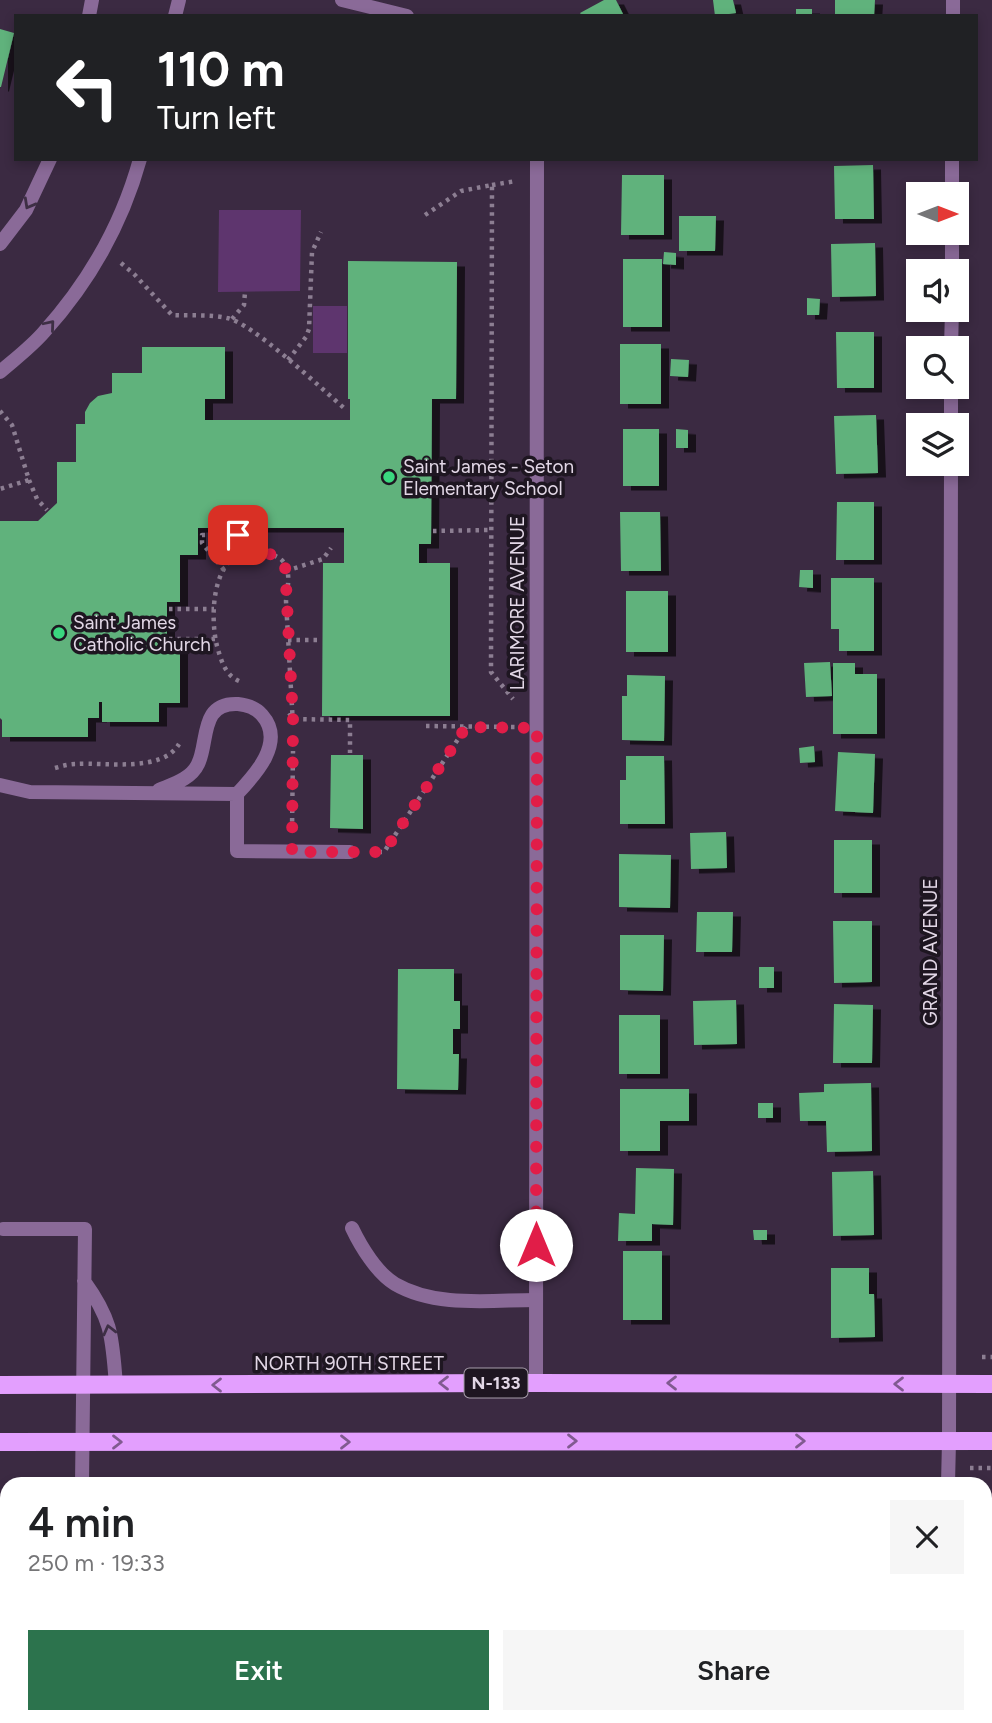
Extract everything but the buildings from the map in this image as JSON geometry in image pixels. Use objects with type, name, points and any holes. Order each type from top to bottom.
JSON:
[{"type":"main road","name":"NORTH 90TH STREET","points":[[0,1385],[992,1384]]},
{"type":"main road","points":[[0,1442],[992,1441]]},
{"type":"street","points":[[342,0],[399,14]]},
{"type":"street","points":[[0,244],[26,210],[49,161]]},
{"type":"street","points":[[0,372],[42,334],[72,298],[118,223],[140,161]]},
{"type":"street","name":"LARIMORE AVENUE","points":[[536,1383],[537,161]]},
{"type":"street","points":[[952,161],[952,182]]},
{"type":"street","name":"GRAND AVENUE","points":[[948,1477],[951,476]]},
{"type":"street","points":[[151,793],[183,780],[198,765],[207,724],[213,715],[232,704],[254,708],[268,725],[270,737],[268,751],[259,770],[237,794],[237,851],[350,852]]},
{"type":"street","points":[[0,785],[30,792],[237,794]]},
{"type":"street","points":[[3,1228],[85,1229],[82,1477]]},
{"type":"street","points":[[352,1228],[360,1245],[393,1283],[418,1295],[447,1299],[536,1300]]},
{"type":"street","points":[[84,1281],[101,1304],[111,1332],[116,1385]]},
{"type":"path","points":[[425,215],[461,191],[492,185],[491,672],[515,701]]},
{"type":"path","points":[[288,360],[309,329],[312,252],[321,232]]},
{"type":"path","points":[[104,249],[134,274],[172,315],[232,319],[288,360],[344,408]]},
{"type":"path","points":[[232,319],[244,305],[245,292]]},
{"type":"path","points":[[0,411],[12,425],[29,480],[37,499],[47,510]]},
{"type":"path","points":[[0,489],[29,480]]},
{"type":"path","points":[[433,531],[491,530]]},
{"type":"path","points":[[224,570],[202,542],[202,535],[238,535],[248,553]]},
{"type":"path","points":[[286,571],[323,559],[331,548]]},
{"type":"path","points":[[236,680],[223,667],[216,639],[214,593],[224,570],[242,554],[256,551],[275,555],[285,565],[286,571],[293,732]]},
{"type":"path","points":[[169,609],[214,609]]},
{"type":"path","points":[[169,639],[216,639]]},
{"type":"path","points":[[289,639],[320,639]]},
{"type":"path","points":[[225,684],[236,680],[244,681]]},
{"type":"path","points":[[282,704],[293,719]]},
{"type":"path","points":[[515,714],[515,727]]},
{"type":"path","points":[[293,719],[350,720],[350,753]]},
{"type":"path","points":[[426,726],[537,728]]},
{"type":"path","points":[[350,852],[384,852],[466,727]]},
{"type":"path","points":[[46,770],[75,764],[160,760],[178,748],[182,739]]},
{"type":"path","points":[[292,852],[293,746]]},
{"type":"path","points":[[982,1357],[992,1357]]},
{"type":"shaded area","points":[[219,210],[301,210],[300,291],[218,292]]},
{"type":"shaded area","points":[[313,306],[347,306],[347,353],[313,353]]},
{"type":"place","name":"Saint James - Seton Elementary School","points":[[389,477]]},
{"type":"place","name":"Saint James Catholic Church","points":[[59,633]]},
{"type":"route","points":[[238,535],[248,553],[256,551],[275,555],[285,565],[293,719],[292,852],[384,852],[466,727],[537,728],[536,1245]]}]
